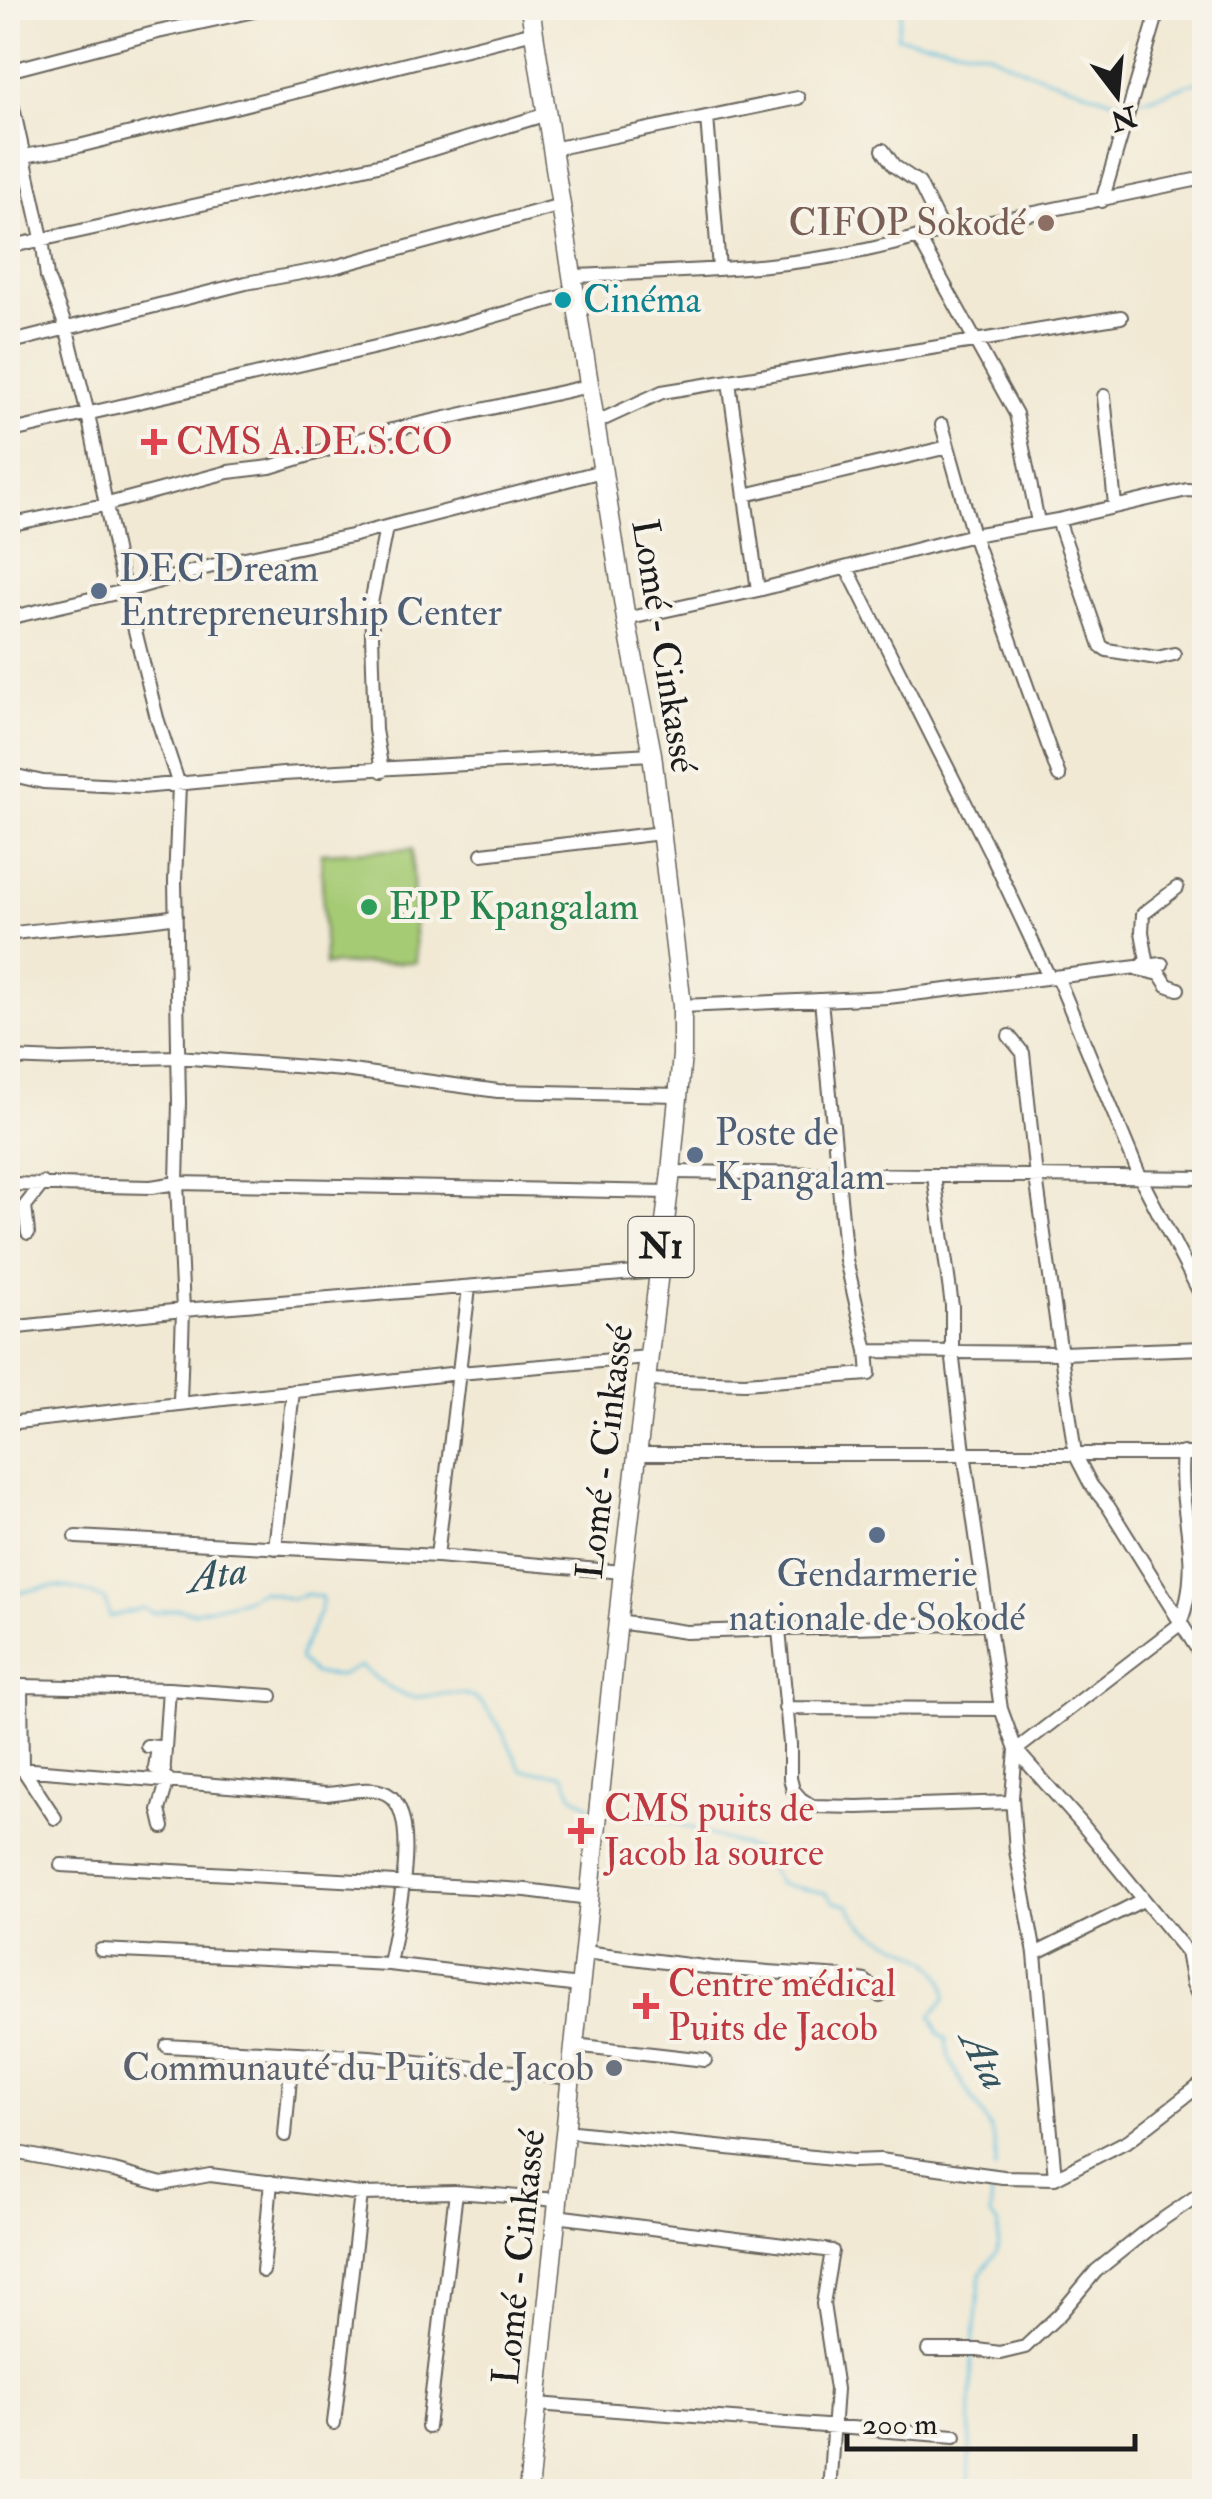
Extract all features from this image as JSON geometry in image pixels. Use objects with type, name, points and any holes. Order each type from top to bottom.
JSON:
[{"type":"highway","name":"Lomé - Cinkassé","points":[[528,2491],[623,1572],[669,1192],[682,1006],[652,754],[626,619],[530,8]]},
{"type":"street","points":[[8,71],[267,8]]},
{"type":"street","points":[[1102,202],[1159,8]]},
{"type":"street","points":[[8,159],[534,32]]},
{"type":"street","points":[[8,85],[48,277],[68,330],[104,505],[157,718],[179,785],[175,830],[177,1183],[183,1310],[180,1402]]},
{"type":"street","points":[[552,149],[798,98]]},
{"type":"street","points":[[8,246],[387,163],[547,114]]},
{"type":"street","points":[[707,117],[719,269]]},
{"type":"street","points":[[883,150],[894,166],[919,183],[943,232]]},
{"type":"street","points":[[8,432],[428,335],[573,284],[871,251],[918,237],[1204,178]]},
{"type":"street","points":[[8,343],[246,283],[334,267],[561,205]]},
{"type":"street","points":[[918,237],[1016,414],[1038,522]]},
{"type":"street","points":[[595,423],[662,392],[1121,318]]},
{"type":"street","points":[[729,382],[758,590]]},
{"type":"street","points":[[8,525],[104,505],[228,472],[270,467],[392,430],[589,386]]},
{"type":"street","points":[[1104,396],[1115,505]]},
{"type":"street","points":[[942,424],[973,535],[1059,776]]},
{"type":"street","points":[[744,495],[948,447]]},
{"type":"street","points":[[8,618],[184,572],[386,528],[449,508],[602,471]]},
{"type":"street","points":[[626,619],[973,535],[1187,490],[1204,490]]},
{"type":"street","points":[[1058,520],[1101,646],[1157,658],[1174,654]]},
{"type":"street","points":[[382,771],[374,730],[371,603],[386,528]]},
{"type":"street","points":[[847,568],[1054,978],[1141,1179],[1204,1301]]},
{"type":"street","points":[[8,774],[58,782],[142,787],[234,777],[652,754]]},
{"type":"street","points":[[482,854],[660,833]]},
{"type":"street","points":[[1138,969],[1147,960],[1143,914],[1178,888]]},
{"type":"street","points":[[8,934],[176,916]]},
{"type":"street","points":[[682,1006],[888,997],[1162,964]]},
{"type":"street","points":[[1138,969],[1160,974],[1167,985],[1178,989]]},
{"type":"street","points":[[646,1380],[745,1383],[869,1374],[868,1351],[846,1260],[822,1000]]},
{"type":"street","points":[[1010,1036],[1023,1053],[1036,1177],[1075,1454],[1090,1485],[1108,1506],[1204,1660]]},
{"type":"street","points":[[8,1058],[178,1057],[344,1070],[498,1091],[678,1095]]},
{"type":"street","points":[[671,1172],[1204,1178]]},
{"type":"street","points":[[934,1176],[952,1306],[952,1352],[964,1452],[1001,1709],[1016,1750],[1082,1823],[1187,1952],[1199,1980],[1204,2008]]},
{"type":"street","points":[[28,1232],[25,1206],[44,1183]]},
{"type":"street","points":[[8,1184],[151,1187],[177,1183],[669,1192]]},
{"type":"street","points":[[8,1328],[659,1271]]},
{"type":"street","points":[[437,1556],[469,1288]]},
{"type":"street","points":[[868,1351],[1060,1353],[1204,1348]]},
{"type":"street","points":[[8,1423],[648,1356]]},
{"type":"street","points":[[275,1548],[293,1391]]},
{"type":"street","points":[[1055,2178],[1035,1954],[1016,1852],[1012,1802],[1016,1750],[1180,1624],[1190,1599],[1193,1560],[1181,1470],[1183,1453]]},
{"type":"street","points":[[637,1454],[1204,1454]]},
{"type":"street","points":[[76,1537],[437,1556],[623,1572]]},
{"type":"street","points":[[618,1622],[686,1632],[988,1623]]},
{"type":"street","points":[[780,1630],[790,1778],[794,1790],[812,1806],[1012,1802]]},
{"type":"street","points":[[55,1818],[22,1768],[21,1686],[271,1696]]},
{"type":"street","points":[[163,1827],[159,1810],[170,1689]]},
{"type":"street","points":[[785,1708],[1001,1709]]},
{"type":"street","points":[[146,1746],[158,1747],[155,1768],[165,1775]]},
{"type":"street","points":[[8,1768],[165,1775],[326,1794],[374,1790],[388,1794],[399,1805],[406,1826],[402,1884],[389,1964]]},
{"type":"street","points":[[61,1866],[526,1890],[589,1898]]},
{"type":"street","points":[[1035,1954],[1143,1900]]},
{"type":"street","points":[[102,1950],[389,1964],[580,1986]]},
{"type":"street","points":[[584,1952],[713,1968],[842,1977],[865,1982],[880,1996]]},
{"type":"street","points":[[574,2045],[704,2060]]},
{"type":"street","points":[[167,2046],[370,2057],[571,2078]]},
{"type":"street","points":[[285,2135],[292,2054]]},
{"type":"street","points":[[565,2132],[852,2162],[880,2160],[996,2176],[1055,2178],[1128,2140],[1204,2082]]},
{"type":"street","points":[[8,2152],[162,2184],[210,2175],[361,2194],[456,2192],[832,2251],[823,2304],[836,2389],[829,2492]]},
{"type":"street","points":[[263,2271],[271,2182]]},
{"type":"street","points":[[928,2350],[1000,2353],[1025,2347],[1060,2314],[1096,2271],[1204,2191]]},
{"type":"street","points":[[428,2427],[456,2192]]},
{"type":"street","points":[[334,2423],[361,2194]]},
{"type":"street","points":[[536,2404],[954,2436]]},
{"type":"street","points":[[528,2491],[538,2492]]},
{"type":"green space","name":"EPP Kpangalam","points":[[412,849],[416,962],[325,965],[321,853]]},
{"type":"waterway","points":[[902,8],[897,37],[987,52],[1027,71],[1116,101],[1127,100]]},
{"type":"waterway","points":[[1140,99],[1204,79]]},
{"type":"waterway","name":"Ata","points":[[8,1596],[46,1587],[68,1587],[105,1600],[110,1617],[143,1608],[152,1613],[179,1609],[193,1612],[243,1600],[261,1591],[291,1599],[307,1594],[322,1597],[320,1612],[299,1659],[314,1674],[340,1676],[360,1666],[405,1696],[468,1695],[486,1707],[522,1770],[564,1775],[572,1794],[590,1806]]},
{"type":"waterway","name":"Ata","points":[[608,1812],[677,1823],[761,1852],[779,1884],[826,1893],[834,1902],[848,1905],[874,1933],[915,1952],[937,1969],[946,1998],[931,2016],[946,2039],[956,2072],[991,2133],[996,2151],[995,2170]]},
{"type":"waterway","name":"Ata","points":[[973,2345],[981,2273],[997,2252],[999,2225],[990,2215],[993,2183]]},
{"type":"waterway","name":"Ata","points":[[969,2492],[972,2353]]},
{"type":"place","name":"CIFOP Sokodé","points":[[1046,223]]},
{"type":"place","name":"Cinéma","points":[[563,300]]},
{"type":"place","name":"CMS A.DE.S.CO","points":[[154,442]]},
{"type":"place","name":"DEC Dream Entrepreneurship Center","points":[[99,591]]},
{"type":"place","name":"EPP Kpangalam","points":[[369,907]]},
{"type":"place","name":"Poste de Kpangalam","points":[[695,1155]]},
{"type":"place","name":"Gendarmerie nationale de Sokodé","points":[[877,1535]]},
{"type":"place","name":"CMS puits de Jacob la source","points":[[581,1831]]},
{"type":"place","name":"Centre médical Puits de Jacob","points":[[646,2006]]},
{"type":"place","name":"Communauté du Puits de Jacob","points":[[614,2068]]}]
